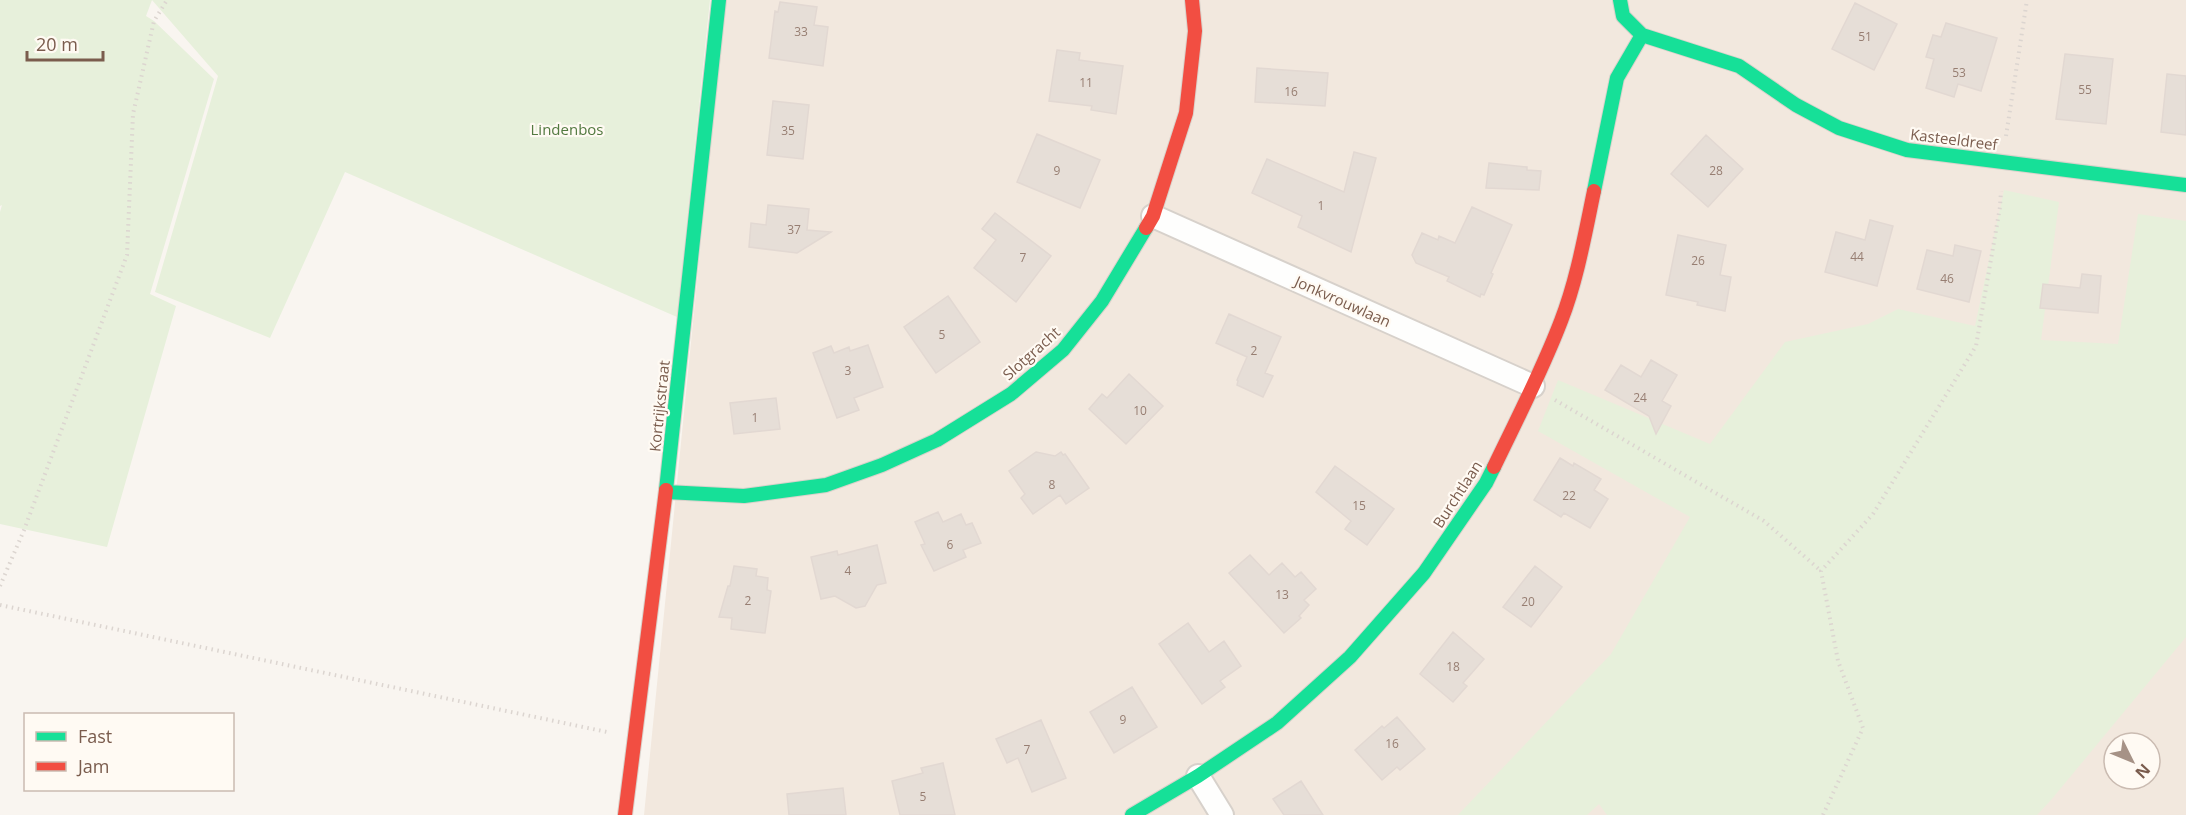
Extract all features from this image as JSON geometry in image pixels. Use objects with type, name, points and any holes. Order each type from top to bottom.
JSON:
[{"type":"street","name":"Kortrijkstraat","points":[[626,815],[666,492],[719,0]]},
{"type":"street","name":"Slotgracht","points":[[666,492],[744,496],[826,485],[882,465],[937,440],[1011,394],[1063,350],[1102,302],[1153,216],[1186,113],[1195,31],[1192,0]]},
{"type":"street","points":[[1620,0],[1623,16],[1642,35]]},
{"type":"street","name":"Kasteeldreef","points":[[1642,35],[1739,66],[1797,105],[1839,128],[1907,150],[2186,185]]},
{"type":"street","name":"Burchtlaan","points":[[1132,815],[1198,776],[1277,723],[1350,657],[1424,573],[1486,483],[1533,387],[1562,319],[1579,257],[1617,78],[1642,35]]},
{"type":"street","name":"Jonkvrouwlaan","points":[[1153,216],[1533,387]]},
{"type":"street","points":[[1198,776],[1222,815]]},
{"type":"path","points":[[0,586],[24,530],[127,255],[133,114],[154,21],[167,0]]},
{"type":"path","points":[[1821,571],[1873,513],[1976,346],[2000,207],[2002,162],[2027,0]]},
{"type":"path","points":[[1533,387],[1764,521],[1821,571],[1838,662],[1863,728],[1823,815]]},
{"type":"path","points":[[0,605],[634,738]]},
{"type":"shaded area","points":[[725,0],[2186,0],[2186,815],[644,815]]},
{"type":"green space","points":[[0,0],[152,0],[146,16],[214,79],[150,294],[176,306],[107,547],[0,524],[0,212],[2,205],[0,206]]},
{"type":"green space","name":"Lindenbos","points":[[152,0],[710,0],[677,317],[345,172],[270,338],[155,292],[218,76]]},
{"type":"green space","points":[[2004,190],[2059,202],[2041,340],[2118,344],[2138,214],[2186,221],[2186,637],[2108,731],[2102,731],[2102,738],[2037,815],[1607,815],[1599,804],[1587,815],[1458,815],[1611,654],[1690,517],[1538,431],[1558,380],[1710,444],[1785,342],[1868,324],[1898,309],[1975,326]]},
{"type":"building","points":[[780,2],[817,7],[814,25],[828,27],[823,66],[769,58],[775,11],[778,12]]},
{"type":"building","points":[[1855,3],[1897,24],[1874,70],[1832,49]]},
{"type":"building","points":[[1946,23],[1997,38],[1981,91],[1958,84],[1954,97],[1926,88],[1934,59],[1926,57],[1933,35],[1941,37]]},
{"type":"building","points":[[1057,50],[1080,53],[1079,60],[1123,66],[1116,114],[1091,110],[1092,106],[1049,101]]},
{"type":"building","points":[[2065,54],[2113,59],[2106,124],[2056,119]]},
{"type":"building","points":[[1257,68],[1328,73],[1325,106],[1255,102]]},
{"type":"building","points":[[2167,74],[2186,76],[2186,135],[2161,132]]},
{"type":"building","points":[[773,101],[809,105],[803,159],[767,155]]},
{"type":"building","points":[[1037,134],[1100,160],[1080,208],[1017,182]]},
{"type":"building","points":[[1706,135],[1743,169],[1708,207],[1671,174]]},
{"type":"building","points":[[1354,152],[1376,158],[1351,252],[1298,227],[1302,216],[1252,193],[1267,159],[1344,192]]},
{"type":"building","points":[[1489,163],[1527,167],[1527,170],[1541,171],[1539,190],[1486,188]]},
{"type":"building","points":[[768,205],[809,209],[807,230],[831,232],[797,253],[749,247],[751,223],[766,225]]},
{"type":"building","points":[[1472,207],[1512,225],[1484,295],[1481,294],[1480,297],[1447,281],[1449,277],[1416,263],[1412,255],[1422,233],[1438,240],[1439,236],[1455,243]]},
{"type":"building","points":[[995,213],[1051,256],[1016,302],[974,268],[996,240],[982,229]]},
{"type":"building","points":[[1870,220],[1893,226],[1877,286],[1825,272],[1836,232],[1865,240]]},
{"type":"building","points":[[1678,235],[1726,245],[1720,275],[1731,277],[1725,311],[1666,295]]},
{"type":"building","points":[[1955,245],[1981,251],[1969,302],[1917,289],[1927,250],[1953,256]]},
{"type":"building","points":[[2082,274],[2101,276],[2098,313],[2040,308],[2043,284],[2080,288]]},
{"type":"building","points":[[948,296],[980,342],[936,373],[904,327]]},
{"type":"building","points":[[1229,314],[1281,337],[1265,373],[1273,376],[1263,397],[1237,385],[1247,357],[1216,343]]},
{"type":"building","points":[[868,345],[883,387],[854,398],[859,410],[837,418],[813,353],[831,346],[834,353],[849,347],[850,351]]},
{"type":"building","points":[[1651,360],[1677,375],[1662,401],[1671,406],[1656,434],[1649,416],[1605,390],[1621,365],[1641,377]]},
{"type":"building","points":[[1129,374],[1163,406],[1126,444],[1089,409],[1102,394],[1107,398]]},
{"type":"building","points":[[776,398],[780,429],[734,434],[730,403]]},
{"type":"building","points":[[1036,452],[1055,456],[1061,452],[1065,454],[1089,488],[1066,504],[1060,495],[1033,514],[1021,498],[1025,494],[1009,471]]},
{"type":"building","points":[[1560,458],[1573,466],[1574,463],[1601,479],[1594,490],[1608,499],[1590,528],[1564,513],[1561,517],[1534,500]]},
{"type":"building","points":[[1335,466],[1394,509],[1367,545],[1345,529],[1351,521],[1316,492]]},
{"type":"building","points":[[938,512],[943,522],[961,514],[966,525],[972,523],[981,543],[963,550],[966,557],[934,571],[921,545],[925,544],[915,522]]},
{"type":"building","points":[[877,545],[886,583],[877,585],[865,606],[856,608],[835,596],[821,599],[811,557],[837,551],[838,555]]},
{"type":"building","points":[[1250,555],[1269,575],[1282,563],[1295,577],[1301,572],[1316,589],[1304,600],[1309,605],[1299,616],[1301,618],[1284,633],[1229,573]]},
{"type":"building","points":[[734,566],[757,569],[756,576],[768,578],[767,590],[771,591],[765,633],[731,629],[732,618],[719,617],[728,586],[730,586]]},
{"type":"building","points":[[1535,566],[1562,587],[1531,627],[1503,607]]},
{"type":"building","points":[[1188,623],[1209,652],[1224,641],[1241,666],[1220,681],[1225,687],[1202,704],[1159,644]]},
{"type":"building","points":[[1453,632],[1484,659],[1463,683],[1467,686],[1453,702],[1420,674]]},
{"type":"building","points":[[1132,687],[1157,727],[1114,753],[1090,712]]},
{"type":"building","points":[[1397,717],[1425,749],[1400,770],[1397,767],[1382,780],[1355,750],[1382,726],[1384,728]]},
{"type":"building","points":[[1041,720],[1066,778],[1032,792],[1018,758],[1007,763],[996,739]]},
{"type":"building","points":[[943,763],[955,815],[900,815],[892,781],[923,773],[921,768]]},
{"type":"building","points":[[1301,781],[1323,815],[1284,815],[1273,799]]},
{"type":"building","points":[[843,788],[846,815],[789,815],[787,794]]},
{"type":"traffic: fast","points":[[666,490],[719,0]]},
{"type":"traffic: fast","points":[[1620,0],[1623,16],[1642,35],[1739,66],[1796,105],[1839,128],[1907,150],[2186,185]]},
{"type":"traffic: fast","points":[[1594,191],[1617,78],[1642,35]]},
{"type":"traffic: fast","points":[[666,492],[744,496],[826,485],[882,465],[937,440],[1011,394],[1063,350],[1102,301],[1146,228]]},
{"type":"traffic: fast","points":[[1132,815],[1198,776],[1277,723],[1350,657],[1424,573],[1486,483],[1494,467]]},
{"type":"traffic: jam","points":[[1146,228],[1153,216],[1186,113],[1195,31],[1192,0]]},
{"type":"traffic: jam","points":[[1494,467],[1538,377],[1567,305],[1594,191]]},
{"type":"traffic: jam","points":[[625,815],[666,490]]}]
